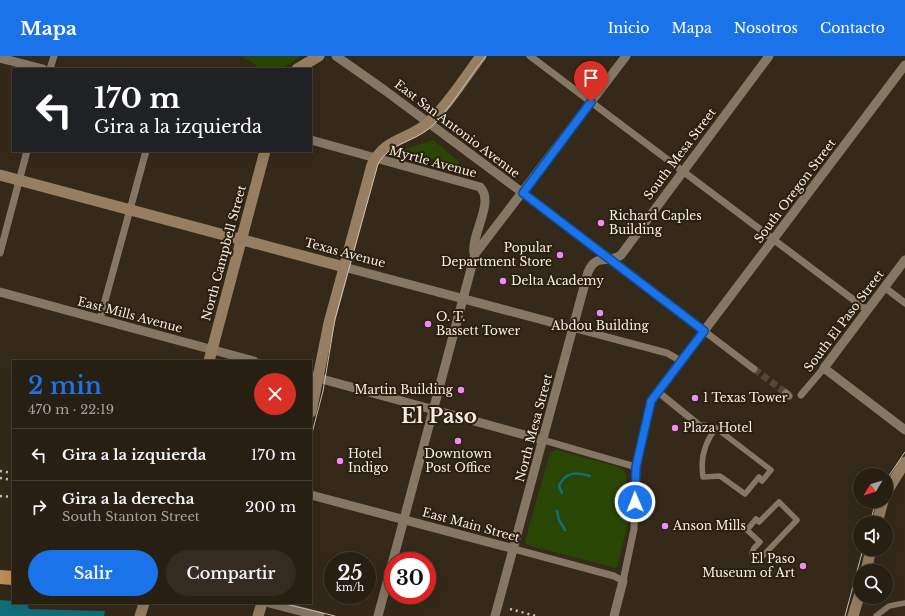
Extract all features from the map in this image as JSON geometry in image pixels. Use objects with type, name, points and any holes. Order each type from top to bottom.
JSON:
[{"type":"highway","points":[[0,577],[12,578]]},
{"type":"main road","points":[[299,68],[319,56]]},
{"type":"main road","points":[[312,403],[315,377],[327,330],[375,159],[388,144],[428,123],[481,56]]},
{"type":"main road","name":"North Campbell Street","points":[[209,360],[265,152]]},
{"type":"main road","name":"Texas Avenue","points":[[0,175],[241,238],[344,267]]},
{"type":"main road","points":[[893,482],[905,462]]},
{"type":"main road","points":[[140,616],[144,604]]},
{"type":"main road","points":[[258,616],[262,604]]},
{"type":"main road","points":[[853,616],[857,604]]},
{"type":"street","points":[[50,68],[54,56]]},
{"type":"street","name":"East San Antonio Avenue","points":[[336,56],[523,193],[754,369]]},
{"type":"street","points":[[530,56],[867,310]]},
{"type":"street","points":[[474,254],[523,193],[626,56]]},
{"type":"street","name":"South Mesa Street","points":[[607,258],[615,258],[621,255],[769,56]]},
{"type":"street","points":[[0,58],[39,68]]},
{"type":"street","name":"South Oregon Street","points":[[704,331],[905,65]]},
{"type":"street","name":"Myrtle Avenue","points":[[312,140],[375,159],[476,185],[482,190],[485,202],[474,248],[474,254],[378,616]]},
{"type":"street","points":[[0,253],[27,152]]},
{"type":"street","points":[[100,319],[146,152]]},
{"type":"street","name":"North Mesa Street","points":[[496,616],[588,272],[591,264],[597,260],[607,258]]},
{"type":"street","name":"South El Paso Street","points":[[801,395],[824,368],[905,260]]},
{"type":"street","name":"Texas Avenue","points":[[344,267],[668,353],[681,361]]},
{"type":"street","points":[[884,287],[905,303]]},
{"type":"street","name":"East Mills Avenue","points":[[0,292],[250,360]]},
{"type":"street","points":[[614,616],[634,529],[636,467],[651,401],[657,391],[704,331]]},
{"type":"street","points":[[824,368],[905,430]]},
{"type":"street","points":[[315,377],[636,467]]},
{"type":"street","points":[[657,391],[700,426],[705,426]]},
{"type":"street","points":[[716,428],[771,470],[762,481],[759,477],[745,494],[720,476],[703,477],[702,455],[706,441],[712,433],[716,428]]},
{"type":"street","name":"East Main Street","points":[[312,495],[614,576],[623,581]]},
{"type":"street","points":[[778,502],[797,520],[759,560],[752,554],[754,548],[760,542],[746,530],[756,520],[759,522],[778,502]]},
{"type":"street","points":[[876,616],[889,606],[905,603]]},
{"type":"street","points":[[273,604],[320,616]]},
{"type":"green space","points":[[240,56],[301,56],[283,68],[258,68],[254,63]]},
{"type":"green space","points":[[433,140],[459,162],[458,166],[402,150]]},
{"type":"green space","points":[[557,450],[619,467],[626,473],[628,507],[627,526],[616,568],[527,545],[525,542],[550,452]]},
{"type":"water","points":[[0,600],[12,601],[12,604],[27,604],[29,609],[105,611],[104,616],[0,616]]},
{"type":"waterway","points":[[562,493],[559,486],[568,475],[576,473],[590,476]]},
{"type":"waterway","points":[[557,511],[559,520],[565,530]]},
{"type":"tunnel","points":[[754,369],[786,393]]},
{"type":"tram line","points":[[312,433],[323,391],[335,319],[378,164],[383,157],[396,146],[419,135],[433,125],[447,109],[486,56]]},
{"type":"tram line","points":[[893,470],[905,452]]},
{"type":"tram line","points":[[872,516],[874,508]]},
{"type":"tram line","points":[[845,616],[861,556]]},
{"type":"tram line","points":[[285,604],[335,616]]},
{"type":"railway","points":[[0,471],[12,473]]},
{"type":"railway","points":[[0,478],[12,480]]},
{"type":"railway","points":[[0,496],[12,497]]},
{"type":"railway","points":[[510,609],[536,616]]},
{"type":"place","name":"Richard Caples Building","points":[[601,223]]},
{"type":"place","name":"Popular Department Store","points":[[560,255]]},
{"type":"place","name":"Delta Academy","points":[[503,281]]},
{"type":"place","name":"Abdou Building","points":[[600,313]]},
{"type":"place","name":"O. T. Bassett Tower","points":[[428,324]]},
{"type":"place","name":"Martin Building","points":[[461,390]]},
{"type":"place","name":"1 Texas Tower","points":[[695,398]]},
{"type":"place","name":"Plaza Hotel","points":[[675,428]]},
{"type":"place","name":"Downtown Post Office","points":[[458,441]]},
{"type":"place","name":"Hotel Indigo","points":[[340,461]]},
{"type":"place","name":"Anson Mills","points":[[665,526]]},
{"type":"place","name":"El Paso Museum of Art","points":[[803,566]]},
{"type":"district","name":"El Paso","points":[[439,416]]},
{"type":"route","points":[[591,102],[523,193],[590,246],[704,331],[657,391],[651,401],[638,453],[634,485],[635,502]]}]
